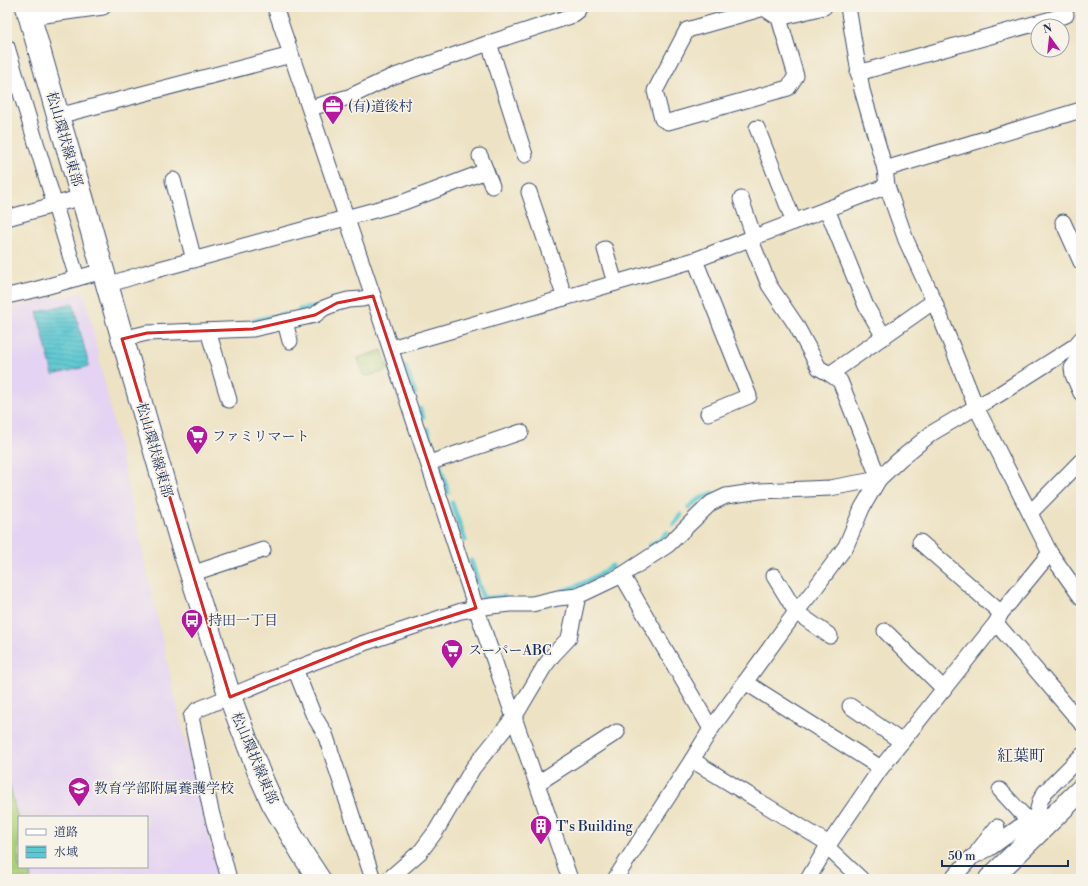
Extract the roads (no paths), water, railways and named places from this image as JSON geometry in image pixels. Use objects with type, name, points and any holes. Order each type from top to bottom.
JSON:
[{"type":"main road","name":"松山環状線東部","points":[[29,12],[180,539],[230,696],[259,773],[273,804],[319,879]]},
{"type":"main road","points":[[990,879],[1035,827],[1081,790]]},
{"type":"street","points":[[29,12],[103,7]]},
{"type":"street","points":[[275,7],[374,296],[476,608],[515,716],[570,879]]},
{"type":"street","points":[[310,108],[349,97],[388,78],[574,15],[578,11],[579,7]]},
{"type":"street","points":[[779,18],[796,76],[788,88],[668,122],[662,119],[654,91],[688,30],[764,8],[779,18],[824,7]]},
{"type":"street","points":[[851,8],[858,73],[862,90],[885,169],[887,186],[906,240],[934,301],[976,407],[1050,552],[1081,598]]},
{"type":"street","points":[[858,73],[1066,15]]},
{"type":"street","points":[[489,43],[526,155]]},
{"type":"street","points":[[7,47],[77,278]]},
{"type":"street","points":[[58,116],[292,55]]},
{"type":"street","points":[[885,169],[1081,110]]},
{"type":"street","points":[[757,128],[794,222]]},
{"type":"street","points":[[480,156],[492,186]]},
{"type":"street","points":[[7,296],[77,278],[105,278],[194,260],[404,202],[486,171]]},
{"type":"street","points":[[173,180],[194,260]]},
{"type":"street","points":[[391,348],[695,260],[887,186]]},
{"type":"street","points":[[529,192],[565,298]]},
{"type":"street","points":[[7,218],[82,197]]},
{"type":"street","points":[[741,199],[752,237],[769,285],[796,325],[819,368],[840,381],[879,479]]},
{"type":"street","points":[[827,209],[866,306],[884,337]]},
{"type":"street","points":[[1063,222],[1081,262]]},
{"type":"street","points":[[605,249],[614,283]]},
{"type":"street","points":[[695,260],[750,396],[708,413]]},
{"type":"street","points":[[122,339],[148,333],[253,329],[315,315],[324,308],[348,300],[374,296]]},
{"type":"street","points":[[830,374],[934,301]]},
{"type":"street","points":[[285,322],[290,341]]},
{"type":"street","points":[[208,331],[229,400]]},
{"type":"street","points":[[615,879],[711,729],[846,546],[862,508],[879,479],[899,460],[932,433],[998,394],[1078,343],[1078,360],[1072,368],[1073,375],[1081,393]]},
{"type":"street","points":[[429,463],[521,432]]},
{"type":"street","points":[[1030,513],[1081,461]]},
{"type":"street","points":[[229,879],[211,811],[191,717],[197,710],[295,669],[364,643],[460,611],[511,604],[532,604],[558,598],[578,596],[622,575],[668,545],[711,503],[726,496],[760,491],[830,488],[879,479]]},
{"type":"street","points":[[920,542],[999,618],[1081,723]]},
{"type":"street","points":[[192,574],[263,550]]},
{"type":"street","points":[[808,879],[828,845],[881,768],[1050,552]]},
{"type":"street","points":[[622,575],[711,729]]},
{"type":"street","points":[[774,576],[796,612],[830,636]]},
{"type":"street","points":[[389,879],[421,851],[436,831],[473,768],[515,716],[544,667],[569,638],[578,596]]},
{"type":"street","points":[[885,631],[944,689]]},
{"type":"street","points":[[295,669],[314,714],[325,734],[373,879]]},
{"type":"street","points":[[745,682],[881,768]]},
{"type":"street","points":[[850,706],[902,742]]},
{"type":"street","points":[[538,783],[617,732]]},
{"type":"street","points":[[1035,827],[1040,801],[1045,792],[1081,756]]},
{"type":"street","points":[[692,760],[828,845],[861,879]]},
{"type":"street","points":[[1000,790],[1035,827]]},
{"type":"street","points":[[972,857],[990,848],[1022,825],[1035,827]]},
{"type":"street","points":[[952,879],[997,827]]},
{"type":"water","points":[[73,303],[89,366],[53,375],[37,312]]},
{"type":"waterway","points":[[299,310],[313,307]]},
{"type":"waterway","points":[[253,321],[284,314]]},
{"type":"waterway","points":[[405,366],[415,393]]},
{"type":"waterway","points":[[420,409],[423,417]]},
{"type":"waterway","points":[[427,429],[434,451]]},
{"type":"waterway","points":[[440,466],[448,492]]},
{"type":"waterway","points":[[689,507],[698,500],[713,493]]},
{"type":"waterway","points":[[452,503],[465,540]]},
{"type":"waterway","points":[[674,524],[681,515]]},
{"type":"waterway","points":[[650,546],[660,540],[667,533]]},
{"type":"waterway","points":[[471,561],[483,598],[504,597]]},
{"type":"waterway","points":[[563,591],[589,581],[612,566]]},
{"type":"place","name":"(有)道後村","points":[[333,126]]},
{"type":"place","name":"ファミリマート","points":[[197,456]]},
{"type":"place","name":"持田一丁目","points":[[192,640]]},
{"type":"place","name":"スーパーABC","points":[[452,670]]},
{"type":"place","name":"教育学部附属養護学校","points":[[79,808]]},
{"type":"place","name":"T's Building","points":[[541,846]]},
{"type":"district","name":"紅葉町","points":[[1021,755]]}]
